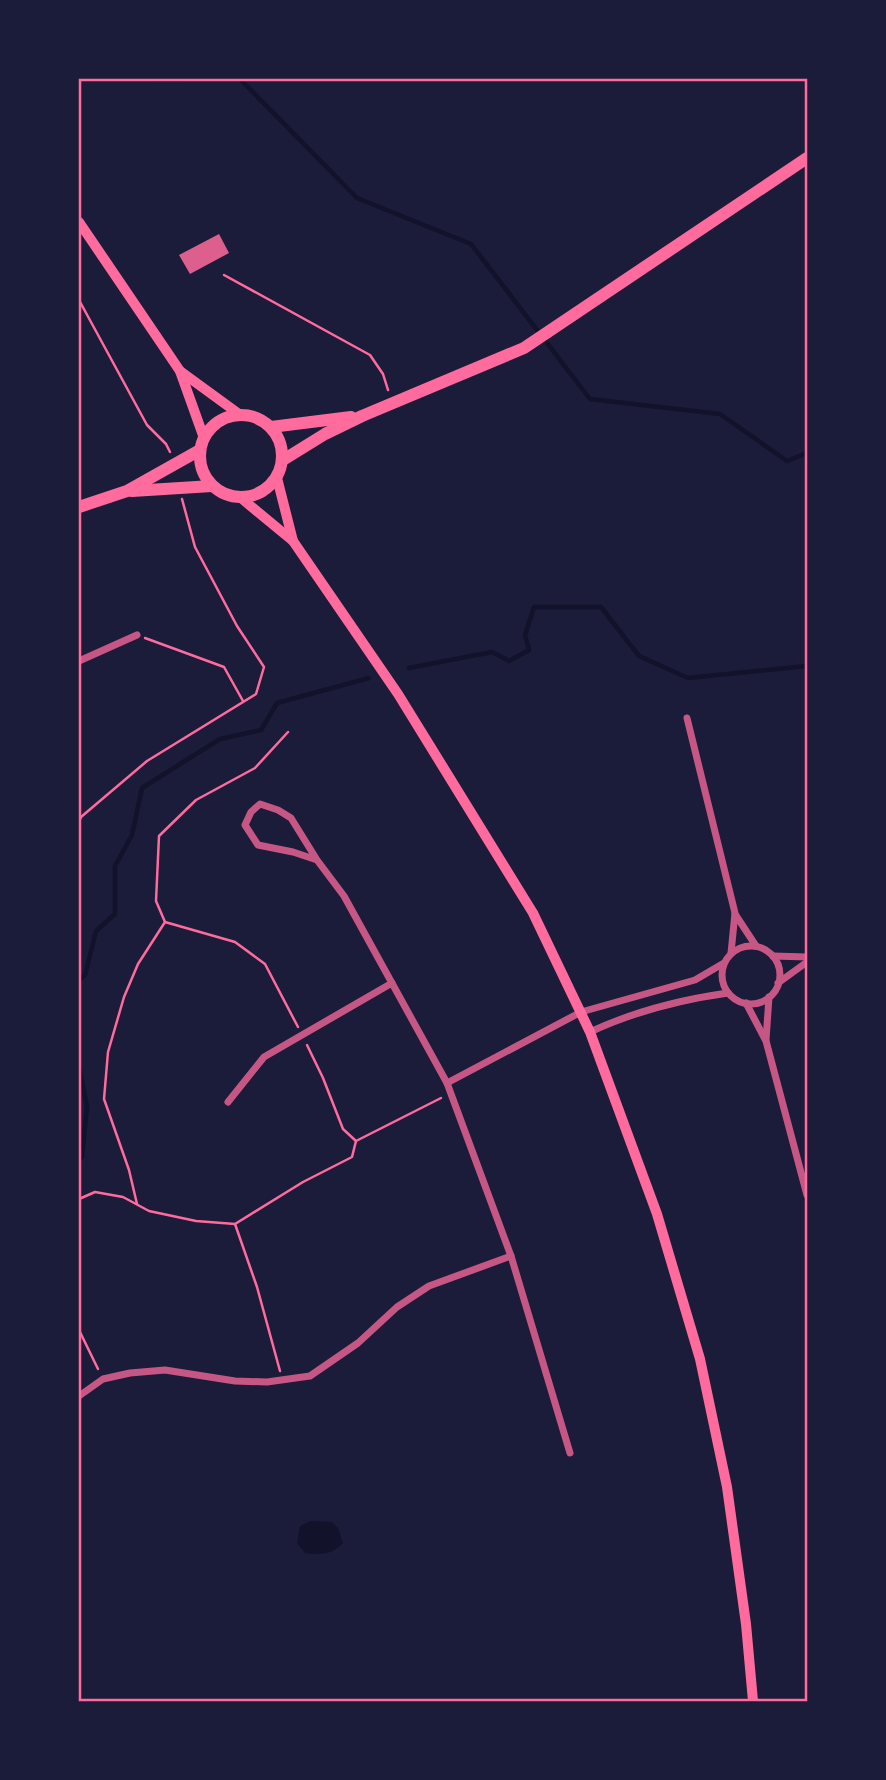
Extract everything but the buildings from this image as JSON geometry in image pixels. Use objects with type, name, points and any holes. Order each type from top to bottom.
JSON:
[{"type":"highway","points":[[283,460],[325,434],[362,416],[524,348],[807,158]]},
{"type":"highway","points":[[79,507],[127,491],[176,463],[202,444],[213,426],[222,419],[239,414],[255,416],[271,426],[281,443],[283,460],[277,478],[261,493],[241,498],[223,494],[212,486],[202,471],[202,444]]},
{"type":"highway","points":[[271,426],[362,416]]},
{"type":"highway","points":[[127,491],[212,486]]},
{"type":"main road","points":[[79,222],[180,371],[202,444]]},
{"type":"main road","points":[[180,371],[239,414]]},
{"type":"main road","points":[[277,478],[293,541]]},
{"type":"main road","points":[[241,498],[293,541],[398,694],[533,913],[590,1032],[657,1214],[699,1359],[729,1499],[746,1624],[753,1701]]},
{"type":"street","points":[[79,661],[137,635]]},
{"type":"street","points":[[687,718],[735,913],[756,946],[773,956],[807,960]]},
{"type":"street","points":[[317,860],[258,845],[245,825],[251,812],[260,804],[291,818],[344,896],[447,1083],[511,1256],[570,1453]]},
{"type":"street","points":[[735,913],[731,953],[724,964],[722,974],[723,984],[733,998],[746,1003],[758,1003],[769,997],[778,983],[807,960]]},
{"type":"street","points":[[731,953],[747,946],[756,946]]},
{"type":"street","points":[[773,956],[779,968],[778,983]]},
{"type":"street","points":[[447,1083],[581,1012],[695,980],[724,964]]},
{"type":"street","points":[[228,1102],[264,1057],[392,983]]},
{"type":"street","points":[[590,1032],[628,1015],[728,993]]},
{"type":"street","points":[[766,1041],[769,997]]},
{"type":"street","points":[[746,1003],[766,1041],[807,1195]]},
{"type":"street","points":[[79,1396],[103,1379],[164,1370],[235,1381],[310,1377],[358,1343],[397,1307],[429,1286],[511,1256]]},
{"type":"path","points":[[225,275],[370,355],[383,374],[392,404]]},
{"type":"path","points":[[79,300],[147,425],[166,444],[176,463]]},
{"type":"path","points":[[79,822],[81,817],[147,761],[256,694],[264,667],[237,626],[195,547],[179,488]]},
{"type":"path","points":[[137,635],[224,667],[243,701]]},
{"type":"path","points":[[165,922],[156,901],[159,836],[196,800],[255,768],[288,732]]},
{"type":"path","points":[[165,922],[235,942],[265,964],[323,1078],[343,1129],[356,1141]]},
{"type":"path","points":[[137,1204],[129,1170],[104,1099],[108,1052],[124,997],[138,964],[165,922]]},
{"type":"path","points":[[79,1199],[95,1192],[123,1197],[149,1211],[196,1221],[235,1224],[303,1182],[352,1157],[356,1141],[451,1093]]},
{"type":"path","points":[[235,1224],[257,1287],[282,1380]]},
{"type":"path","points":[[79,1330],[103,1379]]},
{"type":"shaded area","points":[[311,1521],[332,1522],[338,1528],[343,1543],[326,1553],[305,1553],[297,1543],[300,1526]]},
{"type":"waterway","points":[[153,79],[187,79]]},
{"type":"waterway","points":[[240,79],[357,198],[471,244],[590,399],[720,414],[787,461],[807,453]]},
{"type":"waterway","points":[[409,668],[492,652],[509,661],[529,650],[525,635],[534,607],[601,607],[639,656],[688,678],[807,666]]},
{"type":"waterway","points":[[79,980],[85,975],[96,931],[115,914],[115,866],[132,835],[142,788],[220,739],[261,730],[277,703],[369,678]]},
{"type":"waterway","points":[[79,1067],[87,1106],[82,1157],[79,1160]]}]
